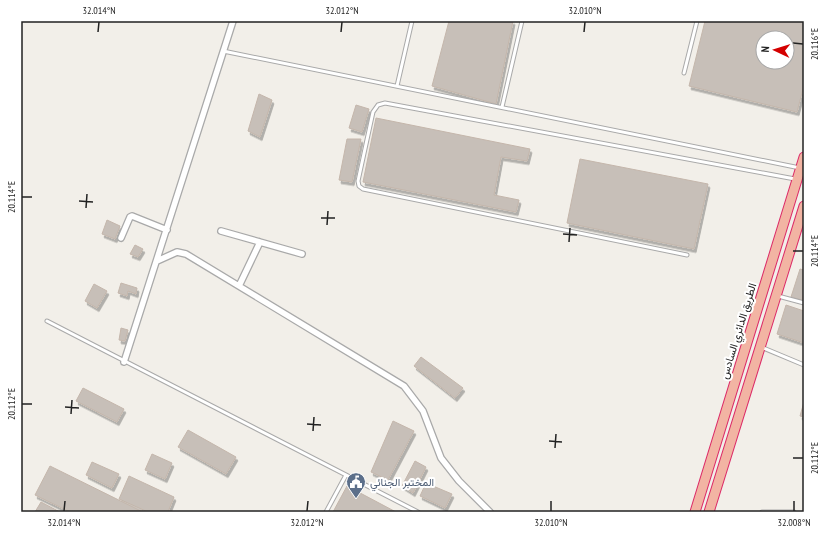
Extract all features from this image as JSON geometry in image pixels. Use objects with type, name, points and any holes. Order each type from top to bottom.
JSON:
[{"type":"highway","name":"الطريق الدائري السادس","points":[[695,512],[804,157]]},
{"type":"highway","points":[[709,512],[804,206]]},
{"type":"street","points":[[124,362],[233,21]]},
{"type":"street","points":[[121,238],[130,217],[132,216],[167,230]]},
{"type":"street","points":[[221,231],[302,254]]},
{"type":"street","points":[[239,286],[260,242]]},
{"type":"street","points":[[157,261],[176,252],[181,252],[404,386],[423,411],[441,458],[459,481],[490,512]]},
{"type":"lane","points":[[397,86],[412,21]]},
{"type":"lane","points":[[502,107],[522,21]]},
{"type":"lane","points":[[684,73],[697,21]]},
{"type":"lane","points":[[223,51],[801,168]]},
{"type":"lane","points":[[687,255],[363,189],[359,186],[358,180],[373,112],[378,105],[385,103],[797,179]]},
{"type":"lane","points":[[777,295],[804,303]]},
{"type":"lane","points":[[47,321],[124,362],[418,512]]},
{"type":"lane","points":[[761,347],[804,365]]},
{"type":"lane","points":[[326,512],[346,475]]},
{"type":"lane","points":[[762,512],[794,512]]},
{"type":"building","points":[[449,21],[513,21],[496,104],[432,86]]},
{"type":"building","points":[[705,21],[804,21],[804,85],[797,112],[689,86]]},
{"type":"building","points":[[259,94],[272,100],[260,137],[248,131]]},
{"type":"building","points":[[356,105],[369,109],[362,132],[349,128]]},
{"type":"building","points":[[376,118],[530,149],[527,161],[501,157],[494,195],[519,200],[516,212],[363,182]]},
{"type":"building","points":[[347,139],[361,139],[352,182],[339,180]]},
{"type":"building","points":[[580,159],[708,184],[694,249],[567,223]]},
{"type":"building","points":[[107,220],[120,226],[115,239],[102,234]]},
{"type":"building","points":[[135,245],[143,249],[138,257],[130,254]]},
{"type":"building","points":[[800,269],[804,270],[804,293],[802,300],[791,297]]},
{"type":"building","points":[[121,283],[137,288],[136,294],[128,291],[127,296],[118,293]]},
{"type":"building","points":[[94,284],[107,291],[97,308],[85,301]]},
{"type":"building","points":[[786,305],[804,311],[804,343],[777,334]]},
{"type":"building","points":[[121,328],[128,330],[125,341],[119,340]]},
{"type":"building","points":[[421,357],[463,388],[455,398],[414,366]]},
{"type":"building","points":[[83,388],[124,409],[117,422],[76,401]]},
{"type":"building","points":[[804,402],[804,417],[800,416]]},
{"type":"building","points":[[393,421],[414,431],[388,480],[371,472]]},
{"type":"building","points":[[188,430],[236,457],[226,474],[178,447]]},
{"type":"building","points":[[152,454],[172,463],[165,479],[145,470]]},
{"type":"building","points":[[415,461],[426,467],[413,493],[402,486]]},
{"type":"building","points":[[92,462],[119,474],[112,488],[86,475]]},
{"type":"building","points":[[50,466],[143,512],[70,512],[35,495]]},
{"type":"building","points":[[129,476],[174,497],[168,512],[148,512],[119,499]]},
{"type":"building","points":[[426,483],[452,494],[445,508],[420,496]]},
{"type":"building","name":"المختبر الجنائي","points":[[347,486],[396,512],[333,512]]},
{"type":"building","points":[[41,502],[60,512],[35,512]]},
{"type":"place","name":"المختبر الجنائي","points":[[356,499]]}]
